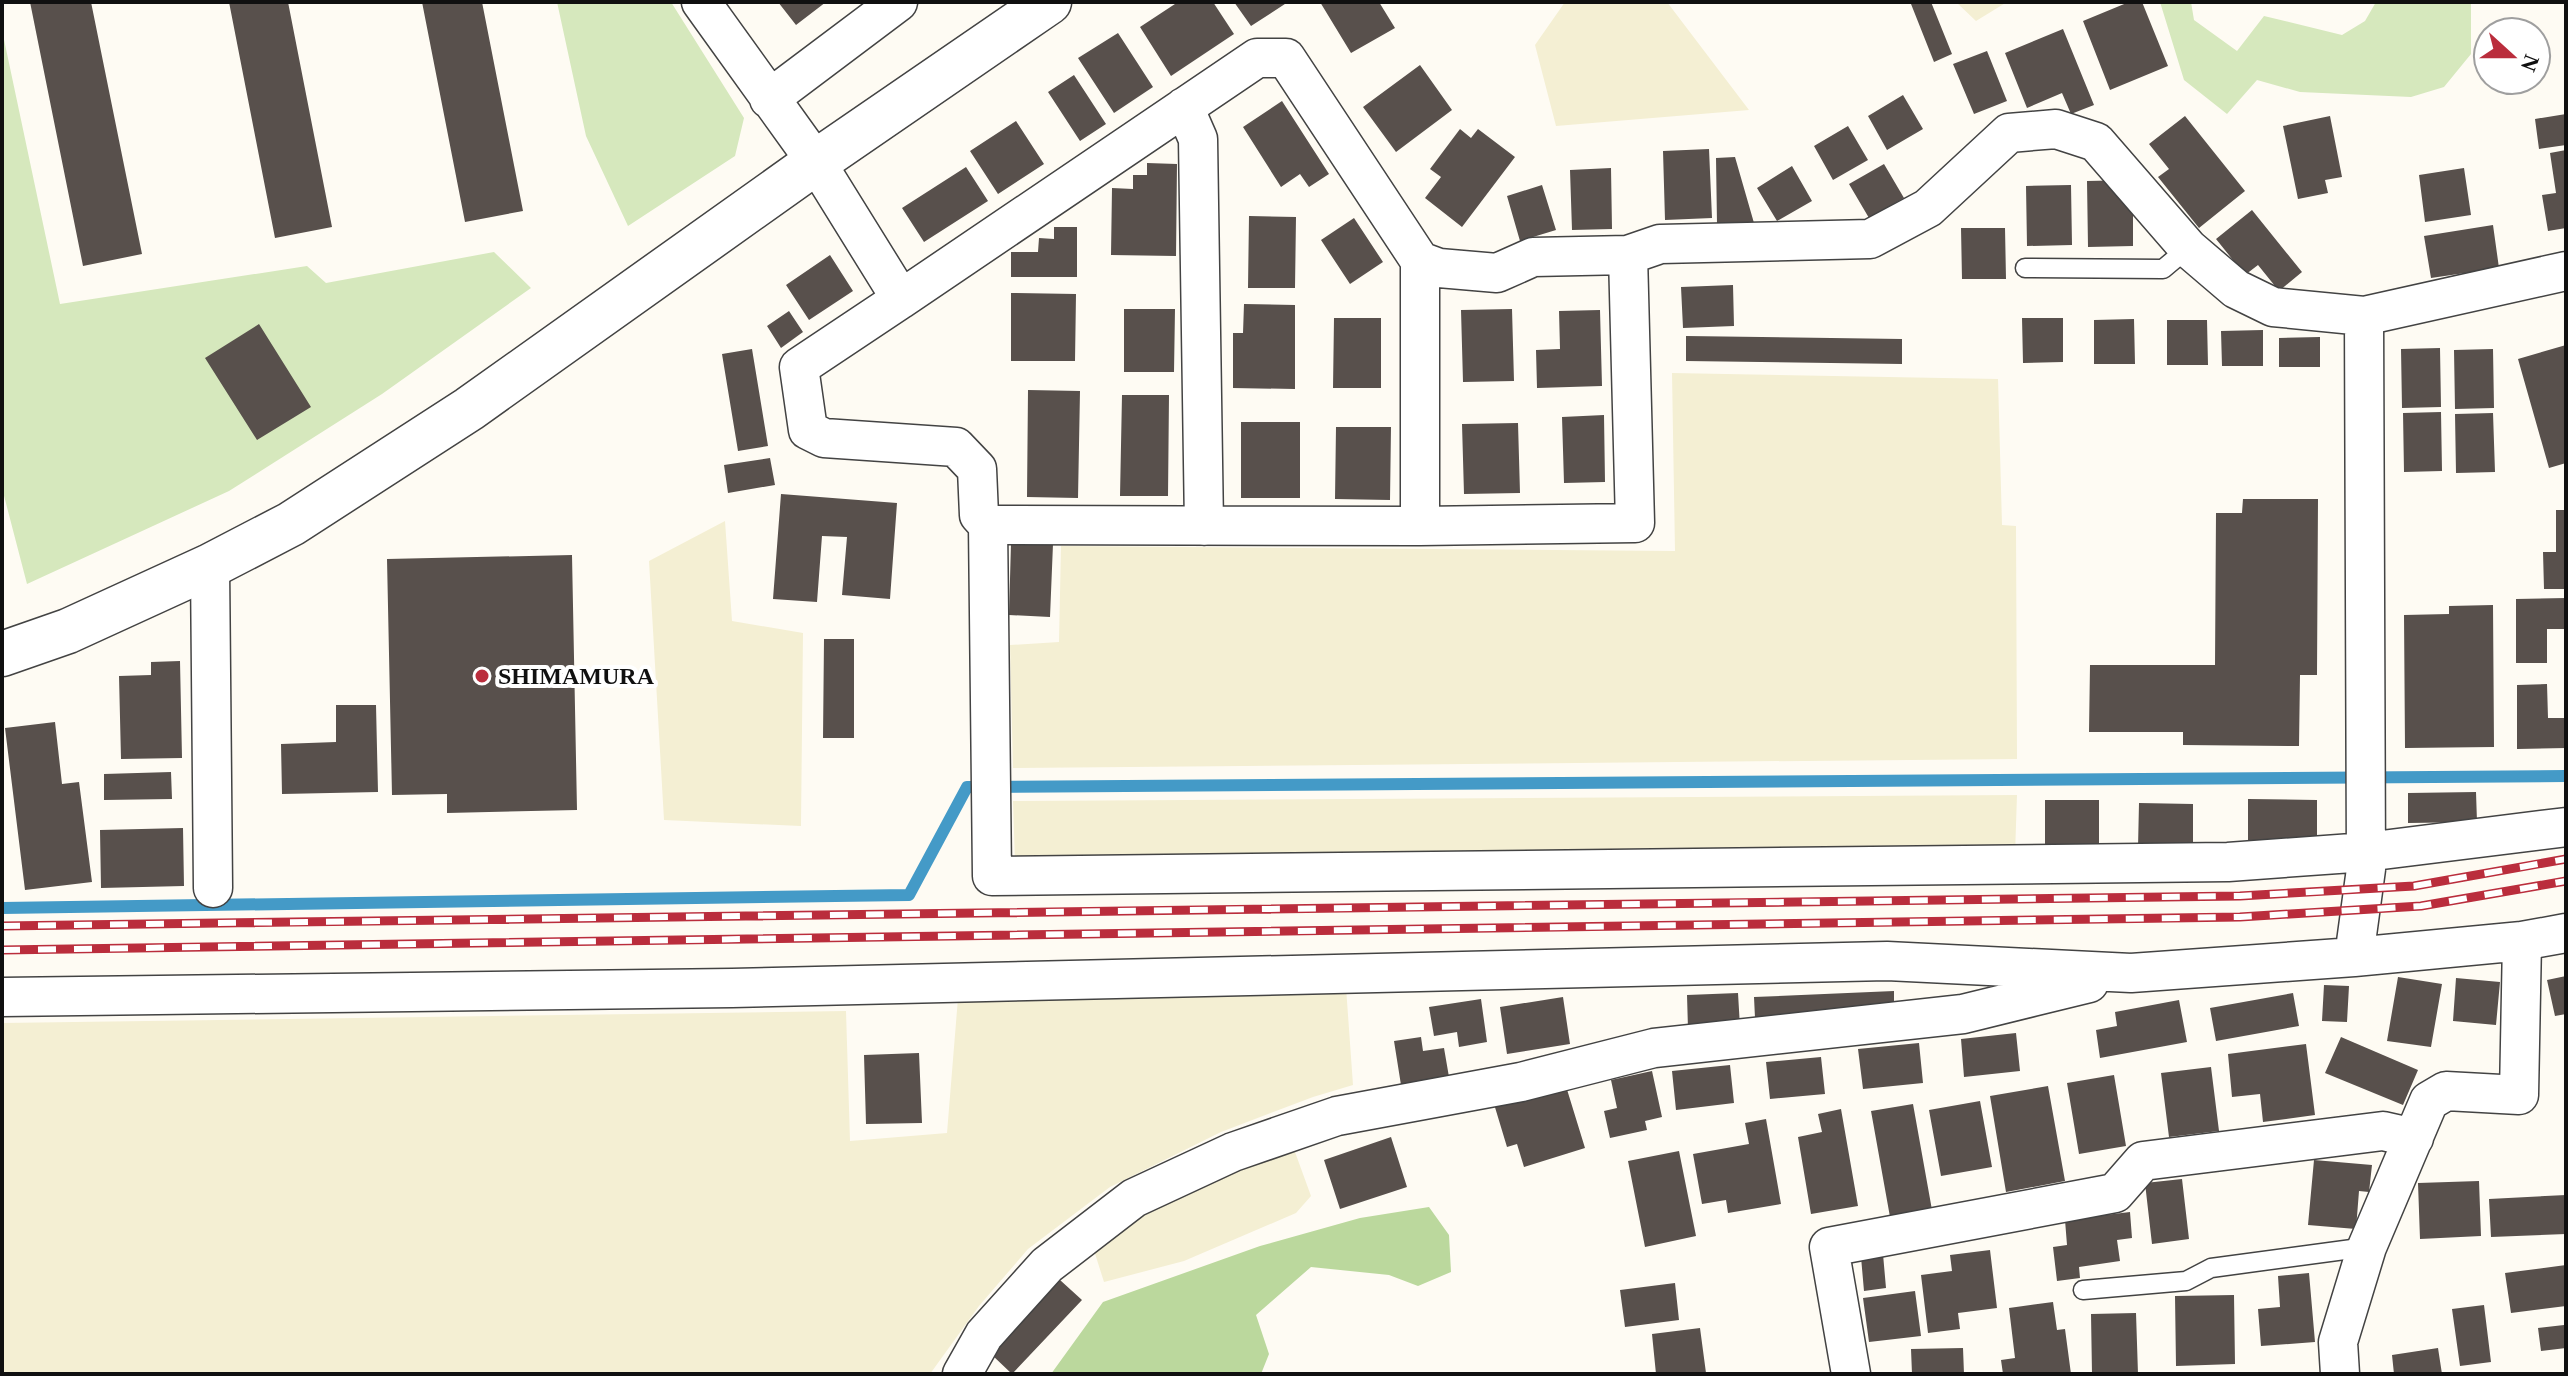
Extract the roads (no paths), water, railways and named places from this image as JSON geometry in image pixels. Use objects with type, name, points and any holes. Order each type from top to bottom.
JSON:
[{"type":"street","points":[[701,2],[816,162],[901,299]]},
{"type":"street","points":[[769,99],[898,2]]},
{"type":"street","points":[[2,654],[68,631],[210,566],[291,524],[469,409],[816,162],[1049,2]]},
{"type":"street","points":[[1420,526],[1420,261],[1286,58],[1257,58],[799,367],[808,430],[824,438],[956,447],[977,469],[979,515],[988,525],[992,876],[2228,862],[2366,852],[2566,827]]},
{"type":"street","points":[[1184,107],[1198,139],[1204,526]]},
{"type":"street","points":[[1420,261],[1439,268],[1497,273],[1533,257],[1628,255],[1660,244],[1870,239],[1928,208],[2009,133],[2056,129],[2096,142],[2188,248],[2236,289],[2273,307],[2364,316],[2566,271]]},
{"type":"street","points":[[988,525],[1635,523],[1628,255]]},
{"type":"street","points":[[2354,957],[2366,852],[2364,316]]},
{"type":"street","points":[[210,566],[213,888]]},
{"type":"street","points":[[2,997],[732,988],[1887,961],[2131,973],[2354,957],[2522,941],[2566,933]]},
{"type":"street","points":[[2340,1374],[2338,1342],[2367,1247],[2429,1101],[2446,1091],[2519,1095],[2522,941]]},
{"type":"street","points":[[962,1374],[984,1335],[1047,1265],[1134,1198],[1233,1152],[1292,1131],[1337,1116],[1521,1082],[1654,1048],[1963,1014],[2131,973]]},
{"type":"street","points":[[1851,1374],[1829,1247],[2115,1193],[2143,1161],[2383,1131],[2414,1138]]},
{"type":"lane","points":[[2025,268],[2163,269],[2188,248]]},
{"type":"lane","points":[[2083,1290],[2186,1281],[2211,1268],[2367,1247]]},
{"type":"waterway","points":[[2,908],[909,895],[967,787],[2566,776]]},
{"type":"railway","points":[[2,926],[2240,896],[2414,886],[2566,859]]},
{"type":"railway","points":[[2,950],[2240,917],[2421,906],[2566,881]]},
{"type":"place","name":"SHIMAMURA","points":[[482,676]]}]
